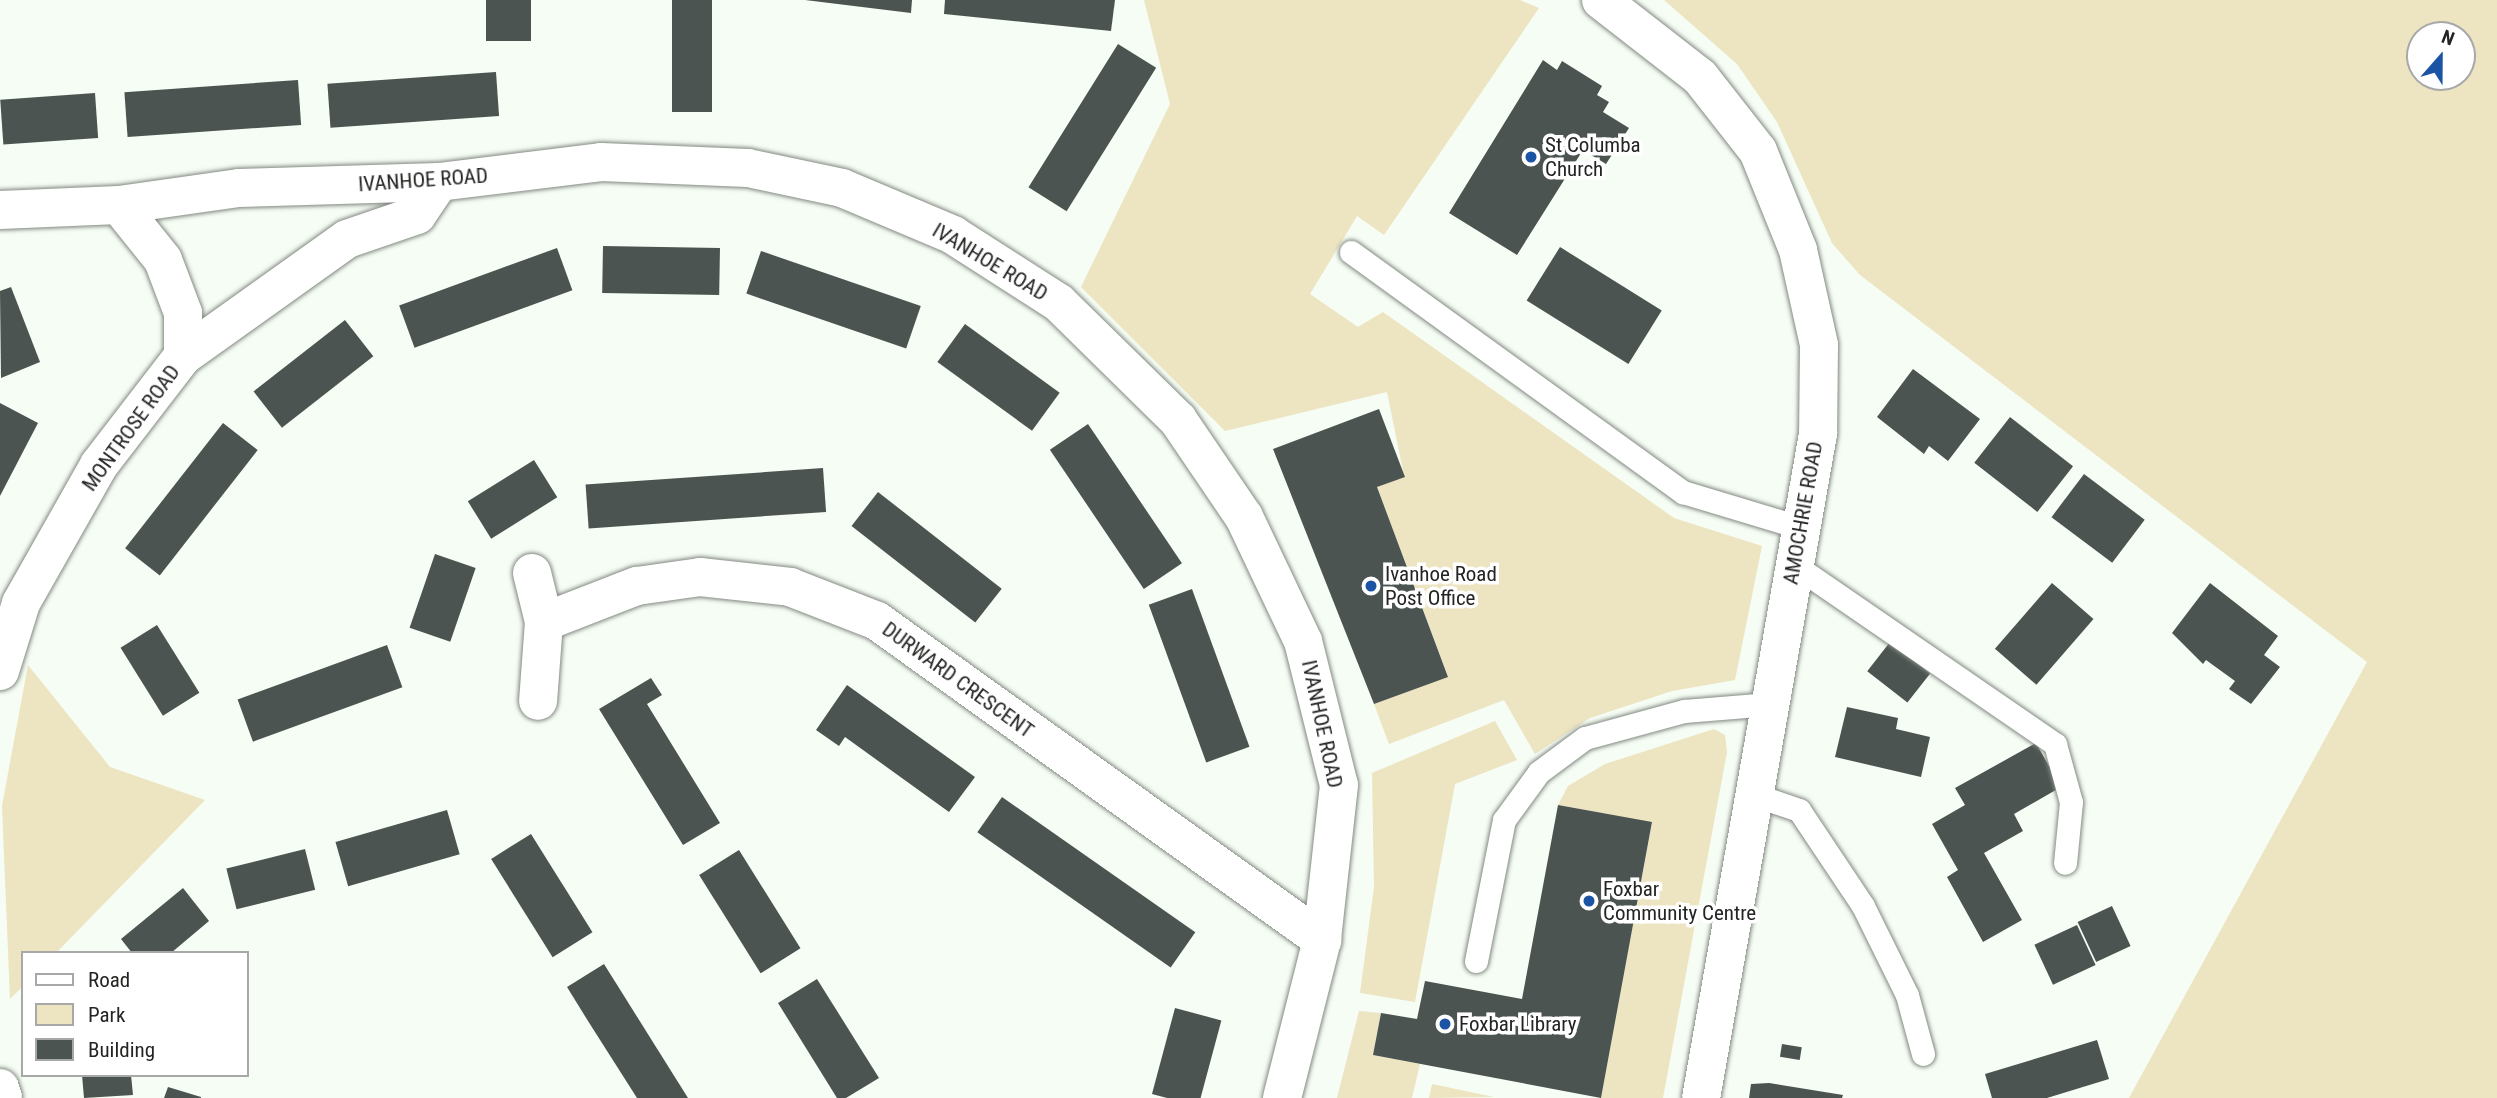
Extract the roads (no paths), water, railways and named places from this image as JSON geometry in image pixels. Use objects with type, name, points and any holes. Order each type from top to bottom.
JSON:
[{"type":"street","name":"AMOCHRIE ROAD","points":[[1601,0],[1700,77],[1750,140],[1798,250],[1819,345],[1818,434],[1796,545],[1700,1098]]},
{"type":"street","name":"IVANHOE ROAD","points":[[0,210],[120,205],[239,188],[439,182],[601,162],[748,168],[842,188],[953,235],[1059,303],[1178,419],[1244,517],[1303,641],[1339,785],[1322,940],[1282,1098]]},
{"type":"street","name":"MONTROSE ROAD","points":[[0,671],[22,603],[99,465],[183,356],[347,239],[417,215],[439,182]]},
{"type":"street","points":[[120,205],[163,260],[183,313],[183,356]]},
{"type":"street","points":[[532,573],[544,622],[538,701]]},
{"type":"street","name":"DURWARD CRESCENT","points":[[544,622],[637,586],[700,577],[790,587],[877,621],[1322,940]]},
{"type":"street","points":[[0,1088],[3,1098]]},
{"type":"lane","points":[[1351,252],[1683,492],[1796,545],[2055,744],[2071,802],[2066,863]]},
{"type":"lane","points":[[1476,961],[1503,820],[1539,772],[1585,738],[1684,711],[1770,704]]},
{"type":"lane","points":[[1752,794],[1799,810],[1863,906],[1907,995],[1923,1054]]},
{"type":"place","name":"St Columba Church","points":[[1531,157]]},
{"type":"place","name":"Ivanhoe Road Post Office","points":[[1371,586]]},
{"type":"place","name":"Foxbar Community Centre","points":[[1589,901]]},
{"type":"place","name":"Foxbar Library","points":[[1445,1024]]}]
